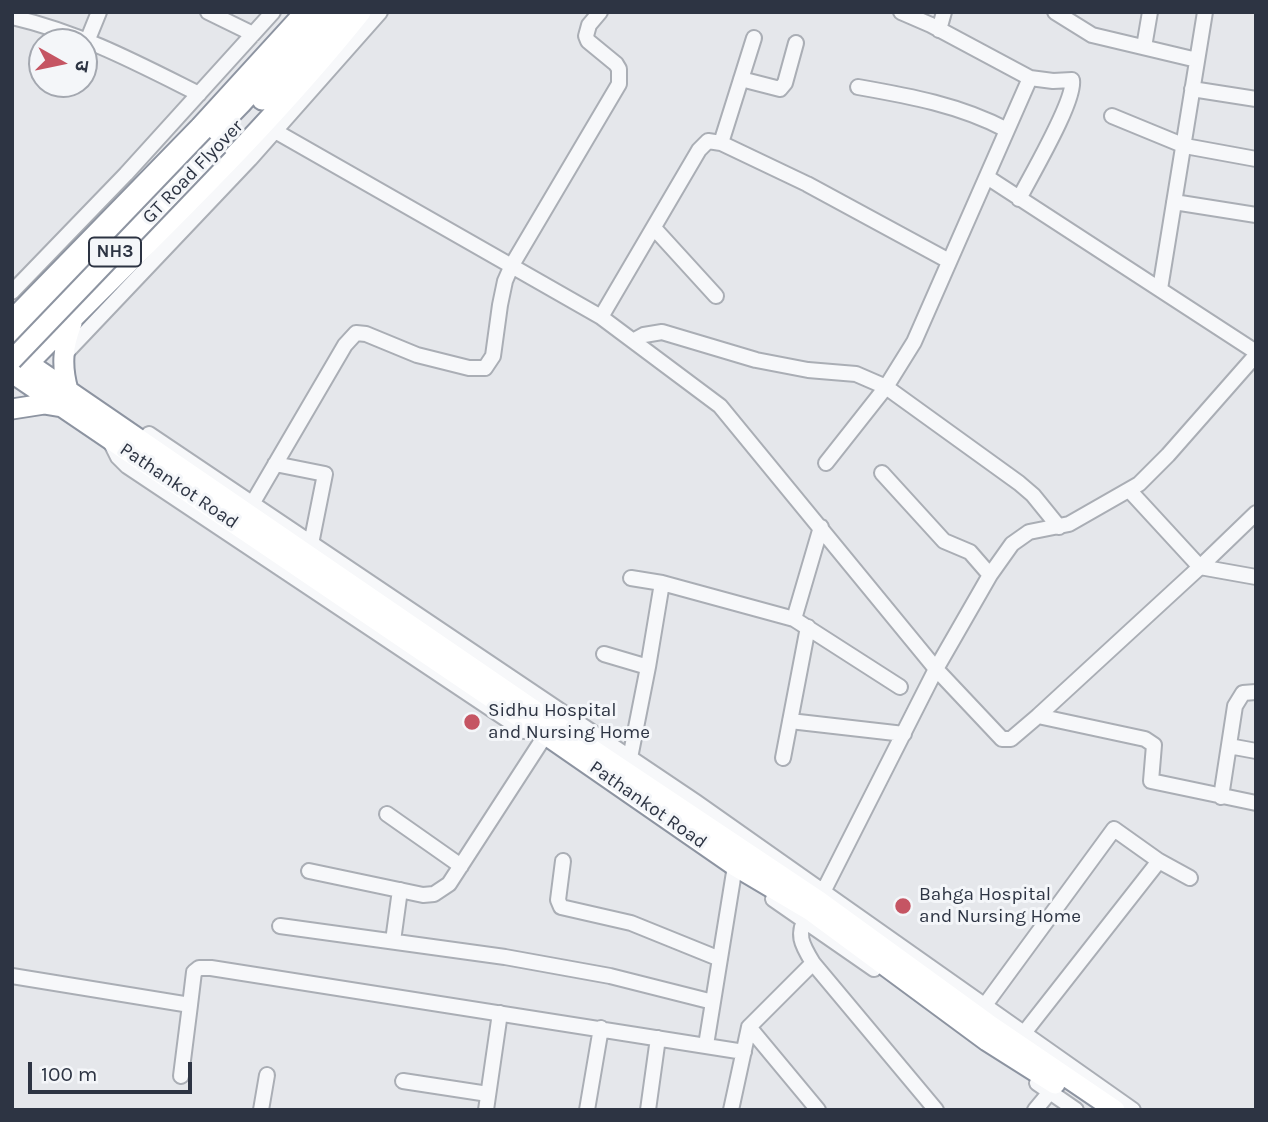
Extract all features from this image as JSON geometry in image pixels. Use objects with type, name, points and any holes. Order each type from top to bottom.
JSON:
[{"type":"highway","points":[[12,320],[200,127],[305,12]]},
{"type":"highway","name":"GT Road Flyover","points":[[16,371],[323,12]]},
{"type":"highway","name":"GT Road Flyover","points":[[12,340],[342,12]]},
{"type":"highway","points":[[16,371],[73,318],[236,153],[328,53],[361,12]]},
{"type":"highway","points":[[65,399],[63,356],[65,340],[73,318]]},
{"type":"highway","points":[[12,352],[16,371],[65,399],[559,727],[814,906],[1115,1110]]},
{"type":"highway","points":[[12,409],[65,399]]},
{"type":"highway","name":"Pathankot Road","points":[[65,399],[110,439],[554,740],[735,869],[814,906],[987,1041],[1093,1110]]},
{"type":"street","points":[[208,12],[253,34]]},
{"type":"street","points":[[12,292],[273,12]]},
{"type":"street","points":[[63,356],[275,131],[380,12]]},
{"type":"street","points":[[252,503],[345,345],[356,333],[366,334],[429,359],[481,369],[490,364],[505,281],[512,265],[620,84],[616,64],[588,41],[586,36],[589,25],[600,12]]},
{"type":"street","points":[[901,12],[1030,78],[1053,81],[1071,79],[1073,86],[1068,103],[1019,200]]},
{"type":"street","points":[[939,30],[944,12]]},
{"type":"street","points":[[1055,12],[1092,35],[1197,60]]},
{"type":"street","points":[[1144,47],[1150,12]]},
{"type":"street","points":[[1160,289],[1205,12]]},
{"type":"street","points":[[12,17],[54,28]]},
{"type":"street","points":[[721,143],[754,38]]},
{"type":"street","points":[[741,79],[780,89],[785,83],[796,43]]},
{"type":"street","points":[[98,44],[199,94]]},
{"type":"street","points":[[826,463],[886,387],[914,342],[1030,78]]},
{"type":"street","points":[[858,87],[913,97],[968,112],[1007,130]]},
{"type":"street","points":[[1192,89],[1256,99]]},
{"type":"street","points":[[1112,116],[1185,146],[1256,159]]},
{"type":"street","points":[[275,131],[601,317],[720,406],[936,669],[1002,739],[1011,739],[1038,716],[1256,513]]},
{"type":"street","points":[[601,317],[708,141],[721,143],[807,184],[949,261]]},
{"type":"street","points":[[935,1109],[813,963],[799,937],[936,669],[990,575],[1012,544],[1029,531],[1069,524],[1130,491],[1152,473],[1256,354],[987,177]]},
{"type":"street","points":[[1174,202],[1256,215]]},
{"type":"street","points":[[654,228],[716,296]]},
{"type":"street","points":[[633,341],[644,335],[662,332],[756,360],[808,370],[856,374],[886,387],[1019,483],[1033,495],[1059,527]]},
{"type":"street","points":[[65,399],[105,406],[630,758],[814,906],[1076,1110]]},
{"type":"street","points":[[110,439],[118,457],[127,466],[735,869],[706,1045]]},
{"type":"street","points":[[275,464],[325,474],[311,544]]},
{"type":"street","points":[[882,473],[944,541],[970,552],[990,575]]},
{"type":"street","points":[[1130,491],[1200,567],[1256,577]]},
{"type":"street","points":[[794,619],[821,527]]},
{"type":"street","points":[[631,578],[662,583],[794,619],[900,687]]},
{"type":"street","points":[[630,758],[662,583]]},
{"type":"street","points":[[783,758],[808,627]]},
{"type":"street","points":[[604,654],[648,667]]},
{"type":"street","points":[[1221,797],[1237,701],[1247,691],[1256,692]]},
{"type":"street","points":[[1038,716],[1152,742],[1154,751],[1151,781],[1256,803]]},
{"type":"street","points":[[790,721],[904,734]]},
{"type":"street","points":[[309,871],[423,895],[434,894],[450,884],[541,742]]},
{"type":"street","points":[[1229,746],[1256,751]]},
{"type":"street","points":[[387,814],[461,866]]},
{"type":"street","points":[[985,1005],[1114,829],[1190,878]]},
{"type":"street","points":[[563,861],[558,900],[561,907],[631,923],[720,959]]},
{"type":"street","points":[[1024,1033],[1160,861]]},
{"type":"street","points":[[393,941],[400,890]]},
{"type":"street","points":[[814,906],[985,1005],[1133,1110]]},
{"type":"street","points":[[280,926],[566,967],[713,1002]]},
{"type":"street","points":[[731,1110],[750,1027],[813,963]]},
{"type":"street","points":[[181,1076],[194,972],[200,968],[744,1052]]},
{"type":"street","points":[[12,976],[190,1005]]},
{"type":"street","points":[[486,1110],[500,1013]]},
{"type":"street","points":[[750,1027],[818,1110]]},
{"type":"street","points":[[587,1110],[601,1028]]},
{"type":"street","points":[[648,1110],[658,1038]]},
{"type":"street","points":[[261,1110],[267,1074]]},
{"type":"street","points":[[403,1081],[488,1094]]},
{"type":"street","points":[[1035,1110],[1050,1092]]},
{"type":"place","name":"Sidhu Hospital and Nursing Home","points":[[472,722]]},
{"type":"place","name":"Bahga Hospital and Nursing Home","points":[[903,906]]}]
